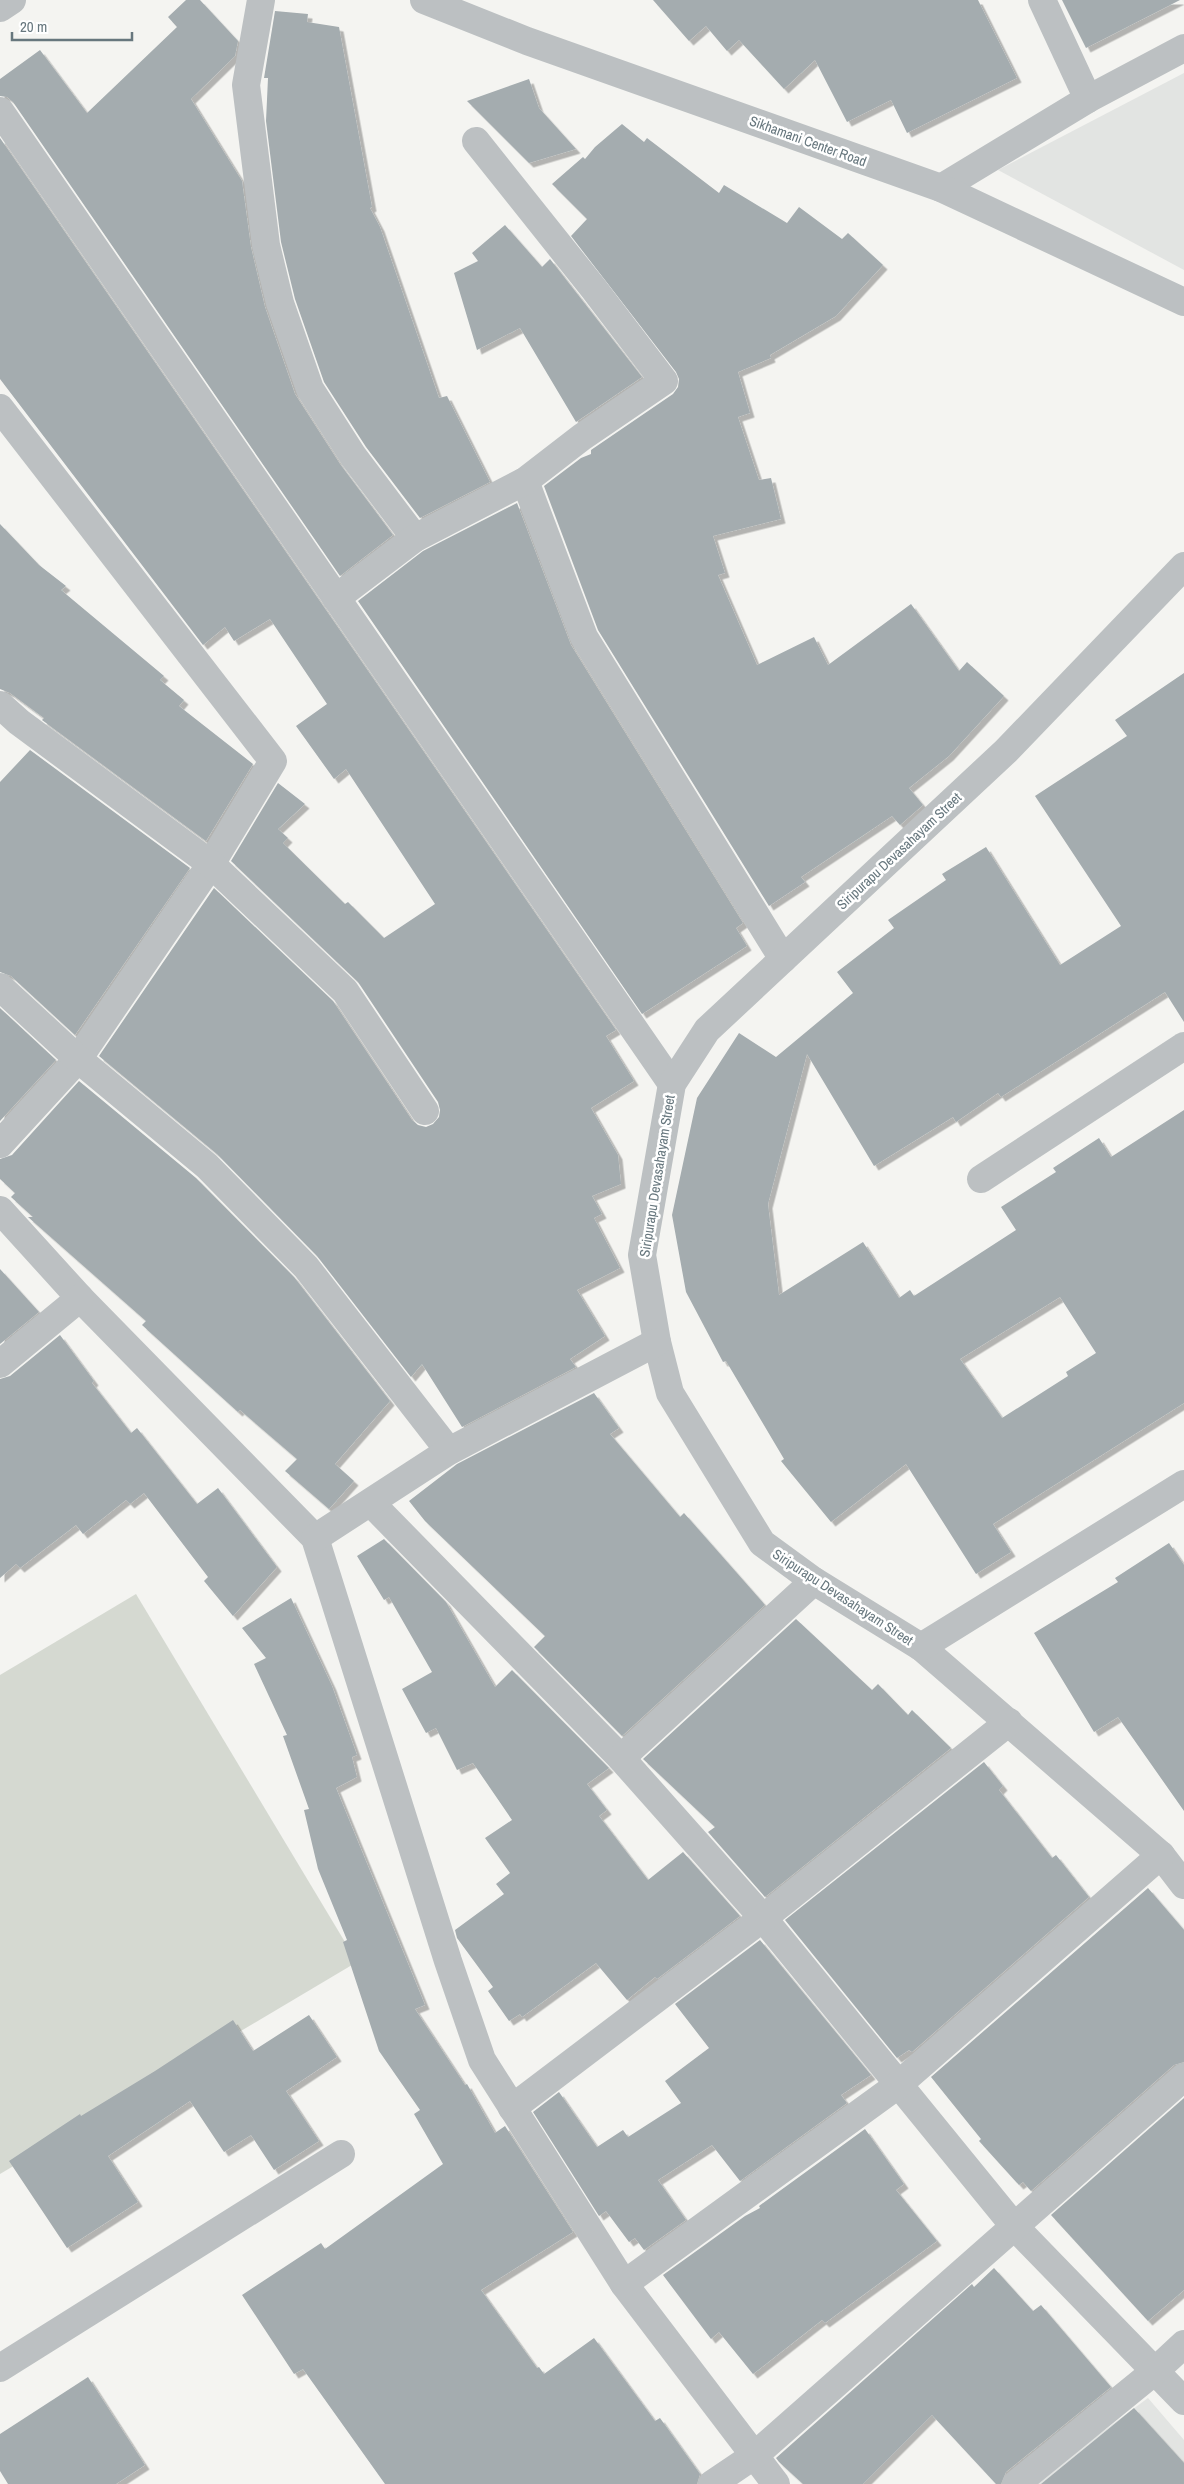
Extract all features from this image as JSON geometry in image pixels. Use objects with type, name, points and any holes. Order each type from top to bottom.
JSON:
[{"type":"street","points":[[0,8],[12,0]]},
{"type":"street","points":[[261,0],[246,85],[266,246],[280,303],[310,389],[353,456],[416,538]]},
{"type":"street","name":"Sikhamani Center Road","points":[[424,0],[527,41],[941,188],[1184,302]]},
{"type":"street","points":[[1042,0],[1088,99]]},
{"type":"street","points":[[941,188],[1088,99],[1184,48]]},
{"type":"street","points":[[0,111],[672,1084]]},
{"type":"street","points":[[336,598],[416,538],[525,481],[582,437],[664,381],[594,289],[476,141]]},
{"type":"street","points":[[0,408],[273,761],[211,864],[78,1058],[0,1144]]},
{"type":"street","points":[[525,481],[584,637],[783,959]]},
{"type":"street","name":"Siripurapu Devasahayam Street","points":[[1184,566],[1006,751],[706,1030],[672,1084],[642,1255],[657,1342],[670,1393],[762,1543],[814,1581],[921,1647],[1161,1855],[1184,1885]]},
{"type":"street","points":[[0,705],[18,722],[211,864],[345,991],[425,1111]]},
{"type":"street","points":[[0,988],[78,1058],[207,1166],[306,1267],[449,1451]]},
{"type":"street","points":[[981,1179],[1184,1046]]},
{"type":"street","points":[[0,1210],[80,1298],[315,1538],[457,1988],[482,2060],[624,2284],[776,2484]]},
{"type":"street","points":[[0,1364],[80,1298]]},
{"type":"street","points":[[315,1538],[449,1451],[657,1342]]},
{"type":"street","points":[[921,1647],[1184,1484]]},
{"type":"street","points":[[371,1503],[621,1758],[763,1918],[1014,2226],[1184,2402]]},
{"type":"street","points":[[621,1758],[814,1581]]},
{"type":"street","points":[[512,2108],[763,1918],[1009,1722]]},
{"type":"street","points":[[624,2284],[898,2085],[1161,1855]]},
{"type":"street","points":[[712,2484],[755,2455],[1184,2077]]},
{"type":"street","points":[[0,2368],[341,2154]]},
{"type":"street","points":[[1016,2484],[1155,2371],[1184,2344]]},
{"type":"shaded area","points":[[1184,73],[1184,270],[998,170]]},
{"type":"shaded area","points":[[136,1594],[357,1962],[0,2174],[0,1675]]},
{"type":"shaded area","points":[[1148,2398],[1184,2440],[1184,2484],[1032,2484]]},
{"type":"building","points":[[186,0],[200,0],[238,41],[235,56],[191,99],[242,181],[251,247],[265,307],[295,394],[340,464],[393,535],[340,576],[13,102],[7,97],[0,96],[0,79],[40,50],[87,113],[177,27],[168,17]]},
{"type":"building","points":[[653,0],[978,0],[1017,78],[907,133],[891,100],[847,122],[815,60],[784,89],[739,40],[727,51],[706,26],[689,41]]},
{"type":"building","points":[[1062,0],[1180,0],[1086,48]]},
{"type":"building","points":[[275,11],[308,14],[307,22],[339,27],[372,207],[370,208],[380,227],[439,398],[447,396],[490,482],[420,518],[366,447],[324,382],[295,299],[281,242],[266,121],[268,78],[264,78]]},
{"type":"building","points":[[529,79],[539,108],[576,149],[529,163],[467,101]]},
{"type":"building","points":[[622,124],[644,142],[647,138],[719,193],[724,185],[787,223],[799,207],[842,239],[848,233],[883,265],[836,316],[770,355],[771,358],[738,372],[750,413],[738,417],[759,480],[771,478],[781,519],[713,536],[725,573],[718,575],[757,665],[814,637],[828,665],[911,604],[959,671],[967,662],[1004,696],[949,756],[909,788],[923,805],[900,825],[892,816],[801,877],[805,882],[769,906],[598,630],[544,486],[581,458],[591,454],[591,450],[673,394],[678,387],[679,379],[676,372],[571,236],[587,219],[552,184],[583,157],[585,159],[595,147]]},
{"type":"building","points":[[0,138],[616,1030],[606,1036],[634,1081],[591,1108],[618,1155],[621,1184],[592,1196],[602,1214],[594,1218],[620,1268],[577,1290],[605,1336],[570,1359],[576,1367],[462,1427],[422,1364],[411,1377],[317,1256],[217,1154],[99,1056],[214,888],[333,1001],[412,1120],[418,1125],[426,1127],[433,1124],[439,1117],[438,1102],[358,982],[231,861],[278,783],[305,804],[278,829],[288,838],[283,843],[345,904],[348,902],[384,938],[435,904],[346,769],[334,779],[296,726],[327,704],[270,619],[234,641],[225,627],[203,645],[0,379]]},
{"type":"building","points":[[505,225],[542,267],[550,259],[642,377],[576,422],[520,328],[477,350],[454,273],[478,261],[472,253]]},
{"type":"building","points":[[517,503],[571,645],[743,923],[736,928],[747,946],[642,1014],[358,601],[423,551]]},
{"type":"building","points":[[0,524],[39,565],[66,586],[61,590],[164,676],[160,680],[184,700],[179,706],[253,764],[206,841],[42,720],[44,718],[10,693],[0,689]]},
{"type":"building","points":[[1184,673],[1184,1022],[1165,992],[1001,1097],[998,1093],[956,1122],[953,1117],[874,1166],[807,1054],[768,1204],[779,1295],[863,1242],[899,1298],[910,1290],[914,1296],[1016,1230],[1001,1207],[1056,1172],[1053,1168],[1099,1138],[1111,1157],[1184,1110],[1184,1403],[993,1524],[1011,1552],[976,1574],[906,1464],[831,1522],[781,1461],[784,1459],[726,1361],[723,1362],[686,1292],[672,1215],[697,1098],[739,1033],[776,1057],[853,993],[837,972],[894,928],[888,920],[946,880],[942,874],[986,847],[1060,965],[1121,926],[1035,796],[1127,736],[1115,720]],"holes":[[[1060,1297],[1096,1353],[1066,1372],[1068,1376],[1002,1418],[960,1359]]]},
{"type":"building","points":[[30,750],[190,868],[75,1035],[11,976],[0,972],[0,782]]},
{"type":"building","points":[[0,1008],[56,1060],[0,1121]]},
{"type":"building","points":[[79,1081],[196,1178],[294,1277],[390,1401],[335,1464],[354,1481],[329,1509],[285,1471],[297,1459],[240,1410],[238,1412],[142,1325],[146,1321],[28,1217],[33,1217],[11,1197],[15,1193],[0,1179],[0,1159],[12,1155]]},
{"type":"building","points":[[0,1269],[39,1312],[0,1344]]},
{"type":"building","points":[[60,1335],[94,1381],[92,1383],[131,1433],[137,1428],[197,1504],[218,1488],[277,1567],[233,1616],[204,1581],[208,1577],[144,1493],[130,1504],[126,1500],[83,1534],[76,1525],[20,1568],[16,1564],[0,1578],[0,1379],[10,1376]]},
{"type":"building","points":[[594,1393],[619,1428],[610,1434],[680,1517],[684,1513],[765,1605],[622,1736],[534,1647],[545,1636],[425,1521],[409,1501],[457,1464]]},
{"type":"building","points":[[384,1539],[446,1602],[495,1687],[512,1670],[609,1768],[587,1784],[607,1810],[599,1816],[648,1880],[683,1852],[740,1916],[657,1979],[655,1977],[627,2000],[596,1963],[522,2017],[520,2014],[509,2021],[488,1991],[493,1987],[457,1938],[455,1930],[504,1894],[496,1884],[510,1873],[485,1838],[512,1820],[473,1763],[457,1770],[436,1728],[426,1733],[402,1689],[432,1672],[389,1597],[384,1600],[357,1556]]},
{"type":"building","points":[[1169,1543],[1184,1565],[1184,1811],[1118,1717],[1094,1732],[1034,1633],[1118,1582],[1115,1578]]},
{"type":"building","points":[[291,1598],[332,1686],[357,1755],[352,1757],[357,1777],[336,1788],[425,2005],[415,2009],[465,2085],[467,2084],[495,2133],[505,2126],[573,2232],[481,2290],[537,2368],[539,2367],[544,2374],[594,2338],[655,2421],[660,2418],[700,2474],[697,2484],[385,2484],[303,2369],[294,2374],[242,2295],[321,2243],[325,2249],[443,2164],[414,2114],[420,2110],[379,2051],[343,1942],[347,1940],[318,1869],[304,1810],[309,1809],[283,1736],[287,1735],[254,1664],[266,1658],[242,1628]]},
{"type":"building","points":[[796,1619],[872,1690],[878,1684],[908,1715],[912,1710],[951,1748],[765,1897],[708,1832],[715,1827],[643,1759]]},
{"type":"building","points":[[984,1762],[1003,1786],[999,1790],[1052,1858],[1056,1855],[1089,1897],[912,2052],[909,2050],[897,2058],[785,1920]]},
{"type":"building","points":[[1148,1888],[1184,1930],[1184,2062],[1174,2065],[1031,2191],[1023,2182],[1019,2185],[979,2141],[981,2139],[931,2077]]},
{"type":"building","points":[[760,1940],[871,2075],[841,2095],[847,2103],[740,2181],[712,2145],[658,2180],[686,2220],[644,2250],[635,2238],[629,2242],[606,2211],[599,2216],[533,2112],[559,2092],[597,2147],[623,2130],[628,2137],[681,2103],[665,2081],[709,2048],[675,2004]]},
{"type":"building","points":[[309,2015],[337,2057],[286,2091],[319,2141],[274,2170],[251,2135],[224,2152],[190,2101],[108,2156],[138,2202],[67,2248],[9,2161],[80,2114],[81,2116],[155,2071],[233,2020],[253,2051]]},
{"type":"building","points":[[1184,2098],[1184,2290],[1148,2321],[1051,2215]]},
{"type":"building","points":[[865,2129],[904,2184],[896,2190],[937,2241],[825,2323],[822,2320],[753,2374],[719,2332],[711,2339],[663,2275],[745,2216],[760,2208],[759,2206]]},
{"type":"building","points":[[994,2268],[1033,2311],[1041,2305],[1111,2387],[1006,2472],[1001,2484],[996,2484],[932,2415],[863,2484],[803,2484],[779,2462],[776,2458],[972,2284],[974,2287]]},
{"type":"building","points":[[88,2377],[145,2465],[116,2484],[8,2484],[0,2471],[0,2434]]},
{"type":"building","points":[[1134,2408],[1184,2463],[1184,2484],[1041,2484]]}]
